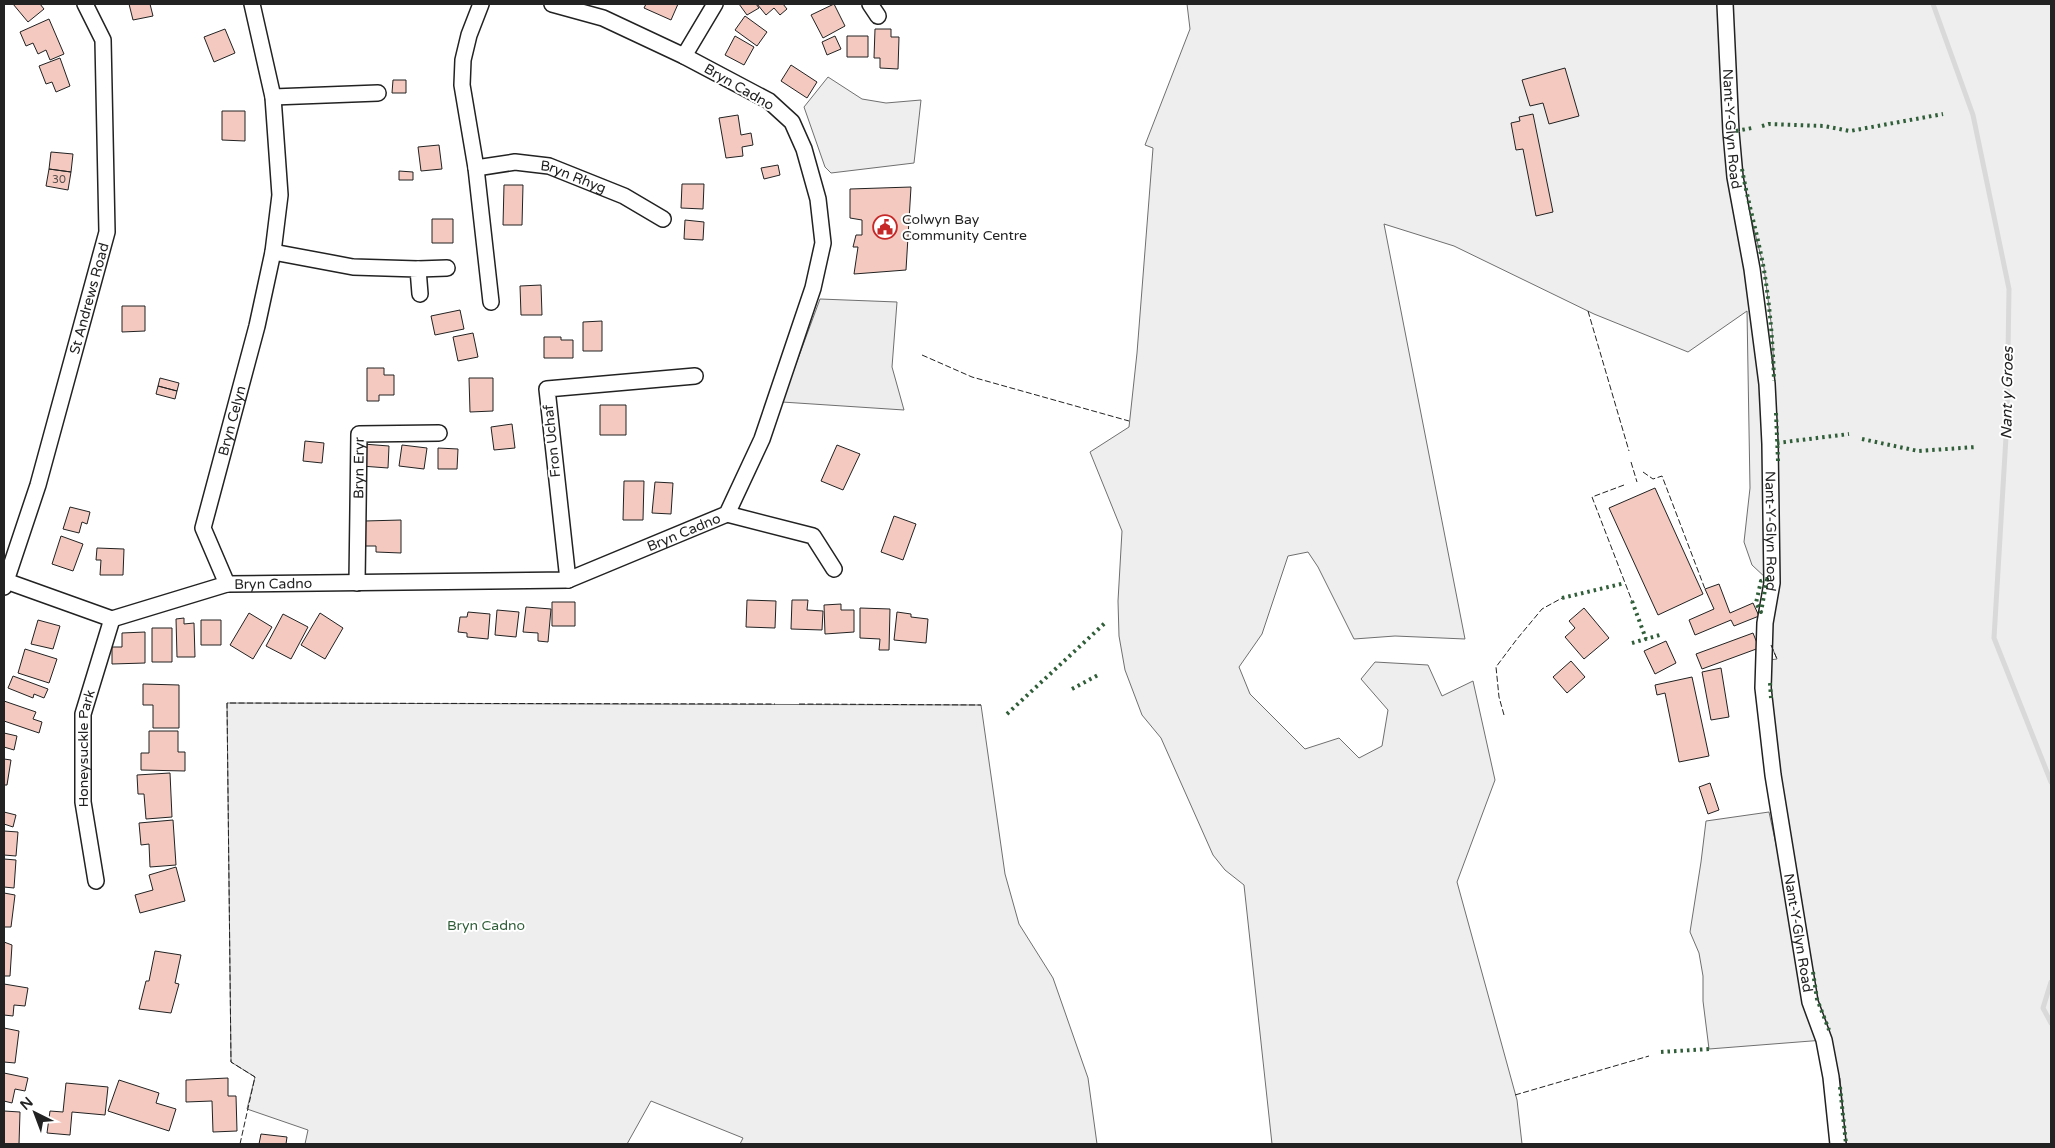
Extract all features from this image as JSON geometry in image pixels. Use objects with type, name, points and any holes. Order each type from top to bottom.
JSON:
[{"type":"street","name":"St Andrews Road","points":[[5,584],[38,485],[106,232],[103,40],[85,4]]},
{"type":"street","name":"Bryn Celyn","points":[[227,584],[203,528],[257,326],[273,252],[280,195],[273,96],[252,4]]},
{"type":"street","points":[[481,4],[469,35],[463,60],[462,85],[476,168],[491,302]]},
{"type":"street","name":"Bryn Cadno","points":[[112,620],[227,584],[568,580],[727,514],[762,439],[813,288],[823,243],[818,199],[804,149],[792,122],[769,101],[684,56],[603,18],[552,4]]},
{"type":"street","points":[[684,56],[716,4]]},
{"type":"street","name":"Nant-Y-Glyn Road","points":[[1725,4],[1735,177],[1759,315],[1768,384],[1772,583],[1765,623],[1763,688],[1773,775],[1810,1002],[1824,1040],[1838,1144]]},
{"type":"street","points":[[273,96],[378,93]]},
{"type":"street","name":"Bryn Rhyg","points":[[476,168],[515,162],[549,166],[624,196],[664,219]]},
{"type":"street","points":[[273,252],[353,267],[447,268]]},
{"type":"street","points":[[418,269],[420,294]]},
{"type":"street","name":"Fron Uchaf","points":[[568,580],[546,389],[694,376]]},
{"type":"street","name":"Bryn Eryr","points":[[357,583],[359,434],[439,432]]},
{"type":"street","points":[[727,514],[813,536],[834,569]]},
{"type":"street","points":[[5,584],[112,620]]},
{"type":"street","name":"Honeysuckle Park","points":[[96,881],[83,802],[83,714],[112,620]]},
{"type":"green space","points":[[1187,4],[2051,4],[2051,1144],[1846,1144],[1840,1078],[1831,1084],[1824,1040],[1709,1049],[1703,1001],[1703,976],[1699,953],[1690,932],[1706,821],[1769,812],[1810,1002],[1825,1040],[1831,1037],[1817,999],[1775,745],[1769,660],[1777,659],[1771,645],[1778,456],[1772,330],[1764,268],[1748,206],[1735,132],[1765,417],[1767,579],[1752,565],[1744,542],[1750,488],[1747,311],[1688,352],[1594,314],[1454,246],[1384,224],[1465,639],[1395,636],[1354,639],[1318,567],[1308,552],[1288,556],[1262,634],[1239,667],[1250,694],[1305,749],[1339,738],[1359,758],[1382,746],[1388,710],[1361,679],[1375,662],[1428,665],[1442,696],[1473,681],[1495,780],[1457,882],[1517,1100],[1522,1144],[1272,1144],[1244,885],[1225,870],[1213,855],[1161,738],[1142,715],[1125,670],[1119,636],[1118,601],[1122,531],[1090,452],[1129,427],[1137,353],[1153,148],[1145,145],[1190,29]]},
{"type":"green space","points":[[828,77],[862,99],[886,103],[921,100],[914,163],[831,173],[825,167],[804,107]]},
{"type":"green space","name":"Bryn Cadno","points":[[227,703],[981,705],[1005,874],[1019,924],[1053,978],[1088,1078],[1097,1144],[740,1144],[743,1138],[651,1101],[627,1144],[305,1144],[308,1130],[247,1109],[255,1077],[231,1062]]},
{"type":"shaded area","points":[[820,299],[897,302],[892,367],[904,410],[782,402]]},
{"type":"building","points":[[13,4],[40,4],[44,9],[28,22]]},
{"type":"building","points":[[129,4],[150,4],[153,16],[133,20]]},
{"type":"building","points":[[646,4],[678,4],[671,20],[644,8]]},
{"type":"building","points":[[739,4],[756,4],[759,8],[747,15]]},
{"type":"building","points":[[757,4],[783,4],[787,9],[780,15],[774,8],[766,15]]},
{"type":"building","points":[[834,4],[845,26],[823,38],[811,15]]},
{"type":"building","points":[[745,16],[767,32],[757,46],[735,30]]},
{"type":"building","points":[[49,19],[64,54],[50,60],[46,50],[38,54],[33,43],[26,46],[20,32]]},
{"type":"building","points":[[225,29],[235,53],[214,62],[204,37]]},
{"type":"building","points":[[875,29],[891,29],[891,37],[899,37],[898,69],[880,68],[880,58],[874,58]]},
{"type":"building","points":[[735,36],[754,47],[744,65],[725,55]]},
{"type":"building","points":[[835,36],[841,49],[827,55],[822,42]]},
{"type":"building","points":[[847,36],[868,36],[868,57],[847,57]]},
{"type":"building","points":[[60,58],[70,86],[56,92],[52,82],[46,84],[39,66]]},
{"type":"building","points":[[791,65],[817,82],[807,98],[781,81]]},
{"type":"building","points":[[1565,68],[1579,116],[1549,124],[1543,103],[1530,106],[1522,80]]},
{"type":"building","points":[[393,80],[406,80],[406,93],[392,93]]},
{"type":"building","points":[[222,111],[245,111],[245,141],[222,140]]},
{"type":"building","points":[[1533,114],[1553,212],[1536,216],[1523,149],[1516,150],[1511,123],[1520,121],[1519,117]]},
{"type":"building","points":[[738,115],[741,135],[751,133],[753,145],[742,147],[743,156],[726,158],[719,118]]},
{"type":"building","points":[[439,145],[442,169],[421,171],[418,147]]},
{"type":"building","points":[[51,152],[73,154],[71,172],[49,169]]},
{"type":"building","points":[[778,165],[780,175],[764,179],[761,168]]},
{"type":"building","points":[[49,169],[71,172],[68,190],[46,186]]},
{"type":"building","points":[[399,171],[413,172],[413,180],[399,180]]},
{"type":"building","points":[[682,184],[704,184],[703,209],[681,208]]},
{"type":"building","points":[[504,185],[523,185],[522,225],[503,225]]},
{"type":"building","name":"Colwyn Bay Community Centre","points":[[911,187],[906,270],[854,274],[858,247],[853,247],[856,235],[862,235],[862,220],[850,218],[850,189]]},
{"type":"building","points":[[432,219],[453,219],[453,243],[432,243]]},
{"type":"building","points":[[685,220],[704,222],[703,240],[684,239]]},
{"type":"building","points":[[541,285],[542,315],[521,315],[520,286]]},
{"type":"building","points":[[122,306],[145,306],[145,331],[122,332]]},
{"type":"building","points":[[460,310],[464,329],[435,335],[431,316]]},
{"type":"building","points":[[602,321],[602,351],[583,351],[583,322]]},
{"type":"building","points":[[473,333],[478,357],[458,361],[453,337]]},
{"type":"building","points":[[544,337],[561,337],[561,340],[573,340],[573,358],[544,358]]},
{"type":"building","points":[[367,368],[384,368],[384,375],[394,375],[394,395],[379,395],[379,401],[367,401]]},
{"type":"building","points":[[160,378],[179,383],[177,391],[158,386]]},
{"type":"building","points":[[469,378],[493,378],[493,411],[470,412]]},
{"type":"building","points":[[158,386],[177,391],[175,399],[156,394]]},
{"type":"building","points":[[600,405],[626,405],[626,435],[600,435]]},
{"type":"building","points":[[512,424],[515,448],[494,450],[491,427]]},
{"type":"building","points":[[305,441],[324,443],[322,463],[303,461]]},
{"type":"building","points":[[363,444],[389,446],[388,468],[361,466]]},
{"type":"building","points":[[402,445],[427,448],[424,469],[399,466]]},
{"type":"building","points":[[837,445],[860,454],[843,490],[821,481]]},
{"type":"building","points":[[438,448],[458,449],[457,469],[438,469]]},
{"type":"building","points":[[624,481],[644,481],[643,520],[623,520]]},
{"type":"building","points":[[655,482],[673,483],[671,514],[652,513]]},
{"type":"building","points":[[1655,488],[1703,594],[1658,615],[1609,508]]},
{"type":"building","points":[[70,507],[90,512],[87,524],[82,522],[79,533],[63,529]]},
{"type":"building","points":[[894,516],[916,524],[903,560],[881,552]]},
{"type":"building","points":[[401,520],[401,553],[376,552],[376,546],[365,546],[365,521]]},
{"type":"building","points":[[61,536],[83,544],[73,571],[52,564]]},
{"type":"building","points":[[97,548],[124,549],[123,575],[100,575],[101,560],[96,560]]},
{"type":"building","points":[[1719,584],[1730,613],[1753,603],[1759,616],[1734,626],[1731,620],[1695,635],[1689,620],[1714,609],[1705,589]]},
{"type":"building","points":[[747,600],[776,601],[775,628],[746,627]]},
{"type":"building","points":[[792,600],[808,600],[807,610],[823,611],[822,630],[791,629]]},
{"type":"building","points":[[552,602],[575,602],[575,626],[552,626]]},
{"type":"building","points":[[841,604],[841,610],[854,610],[854,632],[825,634],[824,605]]},
{"type":"building","points":[[526,607],[551,609],[548,642],[538,641],[538,633],[523,632]]},
{"type":"building","points":[[860,608],[890,609],[889,650],[879,650],[880,639],[860,638]]},
{"type":"building","points":[[1584,608],[1609,638],[1584,659],[1565,637],[1575,628],[1569,621]]},
{"type":"building","points":[[497,610],[519,612],[516,637],[495,635]]},
{"type":"building","points":[[468,612],[490,614],[488,639],[467,637],[467,633],[458,632],[460,617],[467,617]]},
{"type":"building","points":[[897,612],[911,614],[911,617],[928,619],[926,643],[894,640]]},
{"type":"building","points":[[249,613],[272,627],[253,659],[230,645]]},
{"type":"building","points":[[320,613],[343,628],[325,659],[301,645]]},
{"type":"building","points":[[283,614],[308,627],[291,659],[266,646]]},
{"type":"building","points":[[184,618],[184,624],[194,623],[195,657],[177,657],[176,619]]},
{"type":"building","points":[[38,620],[60,626],[53,649],[31,644]]},
{"type":"building","points":[[201,620],[221,620],[221,645],[201,645]]},
{"type":"building","points":[[152,628],[172,628],[172,662],[152,662]]},
{"type":"building","points":[[145,632],[145,663],[112,664],[112,647],[122,647],[122,633]]},
{"type":"building","points":[[1753,633],[1759,648],[1702,669],[1696,654]]},
{"type":"building","points":[[1666,641],[1676,663],[1655,674],[1644,651]]},
{"type":"building","points":[[25,649],[57,659],[49,683],[18,673]]},
{"type":"building","points":[[1571,661],[1585,677],[1567,693],[1553,677]]},
{"type":"building","points":[[1721,668],[1729,717],[1711,720],[1702,672]]},
{"type":"building","points":[[13,676],[48,689],[44,698],[34,694],[33,698],[8,688]]},
{"type":"building","points":[[1692,677],[1709,756],[1679,762],[1665,693],[1657,695],[1655,685]]},
{"type":"building","points":[[143,684],[179,685],[179,728],[153,728],[153,705],[143,705]]},
{"type":"building","points":[[4,701],[36,712],[33,719],[42,722],[39,733],[4,721]]},
{"type":"building","points":[[149,731],[178,731],[178,752],[185,752],[185,771],[141,770],[141,753],[149,753]]},
{"type":"building","points":[[4,733],[17,736],[14,750],[4,747]]},
{"type":"building","points":[[4,759],[11,760],[7,785],[4,785]]},
{"type":"building","points":[[170,773],[172,817],[146,819],[144,794],[138,794],[137,775]]},
{"type":"building","points":[[1710,783],[1719,810],[1708,814],[1699,787]]},
{"type":"building","points":[[4,812],[16,815],[13,827],[4,824]]},
{"type":"building","points":[[173,820],[176,865],[150,867],[149,844],[141,845],[139,823]]},
{"type":"building","points":[[4,831],[18,832],[16,856],[4,855]]},
{"type":"building","points":[[4,859],[16,860],[14,888],[4,887]]},
{"type":"building","points":[[176,867],[185,901],[140,913],[135,895],[153,890],[149,875]]},
{"type":"building","points":[[4,893],[15,895],[11,927],[4,927]]},
{"type":"building","points":[[4,942],[12,945],[10,976],[4,976]]},
{"type":"building","points":[[155,951],[181,955],[175,983],[179,984],[171,1013],[139,1009],[146,981],[149,981]]},
{"type":"building","points":[[4,984],[28,988],[25,1006],[14,1005],[13,1016],[4,1015]]},
{"type":"building","points":[[4,1028],[19,1031],[15,1063],[4,1062]]},
{"type":"building","points":[[4,1073],[28,1078],[25,1091],[15,1089],[12,1103],[4,1101]]},
{"type":"building","points":[[228,1078],[228,1096],[236,1096],[237,1131],[213,1132],[212,1101],[186,1102],[186,1080]]},
{"type":"building","points":[[119,1080],[159,1093],[156,1103],[176,1109],[169,1131],[108,1111]]},
{"type":"building","points":[[66,1083],[108,1087],[105,1115],[72,1112],[70,1135],[47,1133],[50,1111],[63,1112]]},
{"type":"building","points":[[4,1111],[20,1112],[19,1144],[4,1144]]},
{"type":"building","points":[[261,1134],[287,1137],[286,1144],[259,1144]]},
{"type":"waterway","name":"Nant y Groes","points":[[1933,4],[1973,115],[2009,289],[2007,420],[1994,638],[2051,782]]},
{"type":"waterway","name":"Nant y Groes","points":[[2051,982],[2043,1008],[2051,1023]]},
{"type":"hedge","points":[[1762,126],[1769,124],[1824,126],[1850,131],[1943,114]]},
{"type":"hedge","points":[[1736,131],[1752,128]]},
{"type":"hedge","points":[[1742,169],[1762,257],[1771,326],[1774,381]]},
{"type":"hedge","points":[[1776,413],[1778,461]]},
{"type":"hedge","points":[[1777,443],[1849,434]]},
{"type":"hedge","points":[[1862,439],[1918,451],[1976,447]]},
{"type":"hedge","points":[[1767,579],[1761,612],[1756,603],[1761,581],[1767,579]]},
{"type":"hedge","points":[[1562,598],[1625,583]]},
{"type":"hedge","points":[[1632,601],[1646,639]]},
{"type":"hedge","points":[[1007,714],[1105,623]]},
{"type":"hedge","points":[[1632,643],[1663,634]]},
{"type":"hedge","points":[[1072,689],[1098,675]]},
{"type":"hedge","points":[[1770,683],[1771,698]]},
{"type":"hedge","points":[[1813,972],[1817,999],[1829,1030]]},
{"type":"hedge","points":[[1661,1052],[1709,1049]]},
{"type":"hedge","points":[[1840,1087],[1846,1144]]},
{"type":"fence","points":[[1588,311],[1629,451]]},
{"type":"fence","points":[[922,355],[972,377],[1129,421]]},
{"type":"fence","points":[[1631,462],[1637,482]]},
{"type":"fence","points":[[1643,472],[1653,479],[1662,476],[1705,589]]},
{"type":"fence","points":[[1624,485],[1592,497],[1632,601]]},
{"type":"fence","points":[[1504,715],[1499,697],[1496,667],[1542,609],[1562,598]]},
{"type":"fence","points":[[1771,645],[1777,659]]},
{"type":"fence","points":[[240,1144],[255,1077],[231,1062],[227,703],[775,704]]},
{"type":"fence","points":[[799,704],[981,705]]},
{"type":"fence","points":[[1515,1095],[1649,1056]]},
{"type":"place","name":"Colwyn Bay Community Centre","points":[[885,227]]}]
